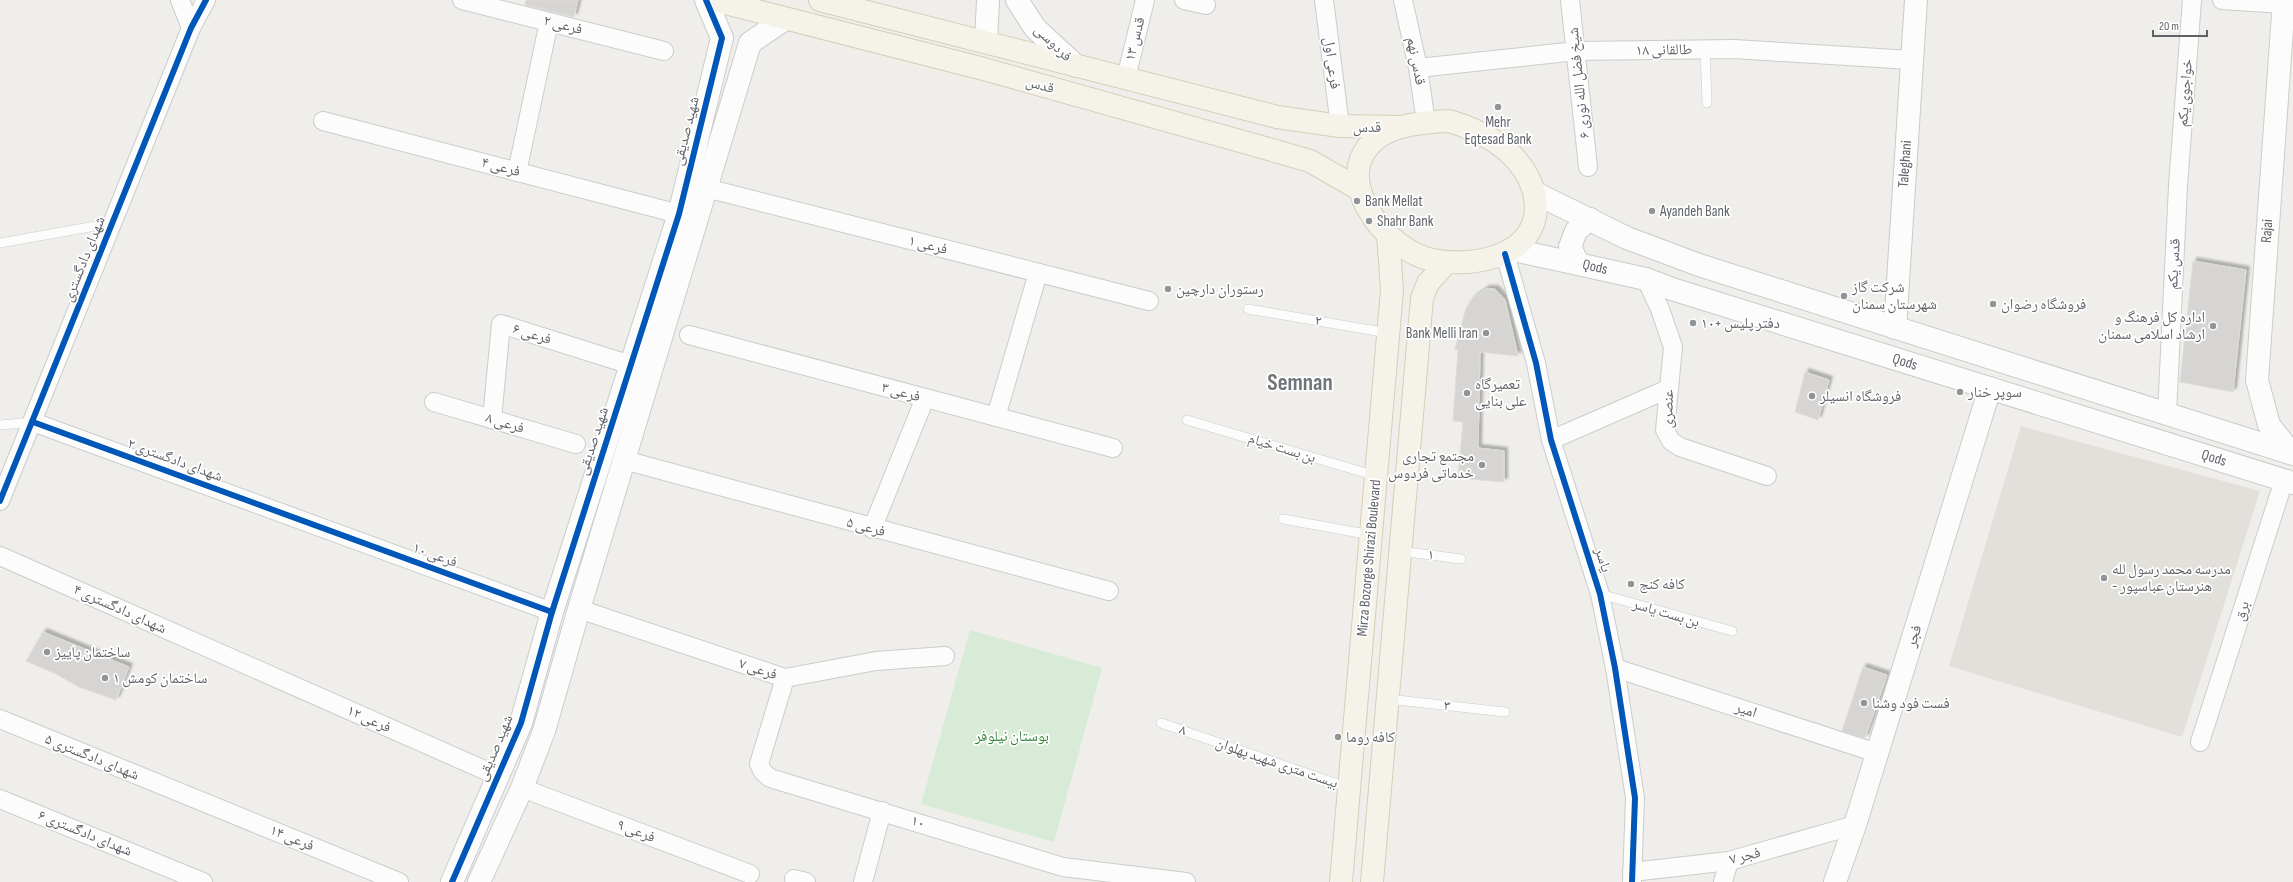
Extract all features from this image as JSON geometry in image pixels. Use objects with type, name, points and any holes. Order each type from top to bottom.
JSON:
[{"type":"main road","name":"قدس","points":[[714,0],[785,20],[980,68],[1310,161],[1359,189]]},
{"type":"main road","name":"قدس","points":[[830,1],[1277,117],[1340,126],[1402,127]]},
{"type":"main road","points":[[980,68],[986,42]]},
{"type":"main road","points":[[1449,121],[1469,126],[1489,137],[1507,150],[1523,169],[1535,193],[1535,222],[1526,238],[1510,252],[1481,260],[1446,262],[1424,257],[1404,248],[1388,234],[1372,215],[1359,189],[1359,161],[1367,148],[1377,138],[1402,127],[1426,122],[1449,121]]},
{"type":"main road","name":"Mirza Bozorge Shirazi Boulevard","points":[[1341,882],[1392,290],[1388,234]]},
{"type":"main road","name":"Mirza Bozorge Shirazi Boulevard","points":[[1372,882],[1422,298],[1428,283],[1446,262]]},
{"type":"main road","points":[[1378,451],[1408,456]]},
{"type":"street","points":[[180,0],[191,28]]},
{"type":"street","name":"شهدای دادگستری","points":[[0,501],[191,28],[206,0]]},
{"type":"street","name":"فرعی ۲","points":[[462,0],[664,51]]},
{"type":"street","name":"شهید صدیقی","points":[[452,882],[521,723],[552,612],[679,214],[722,38],[706,0]]},
{"type":"street","points":[[986,42],[988,0]]},
{"type":"street","name":"فردوسی","points":[[1017,0],[1035,28],[1076,66]]},
{"type":"street","name":"قدس ۱۳","points":[[1126,78],[1145,0]]},
{"type":"street","points":[[1184,0],[1206,5]]},
{"type":"street","name":"فرعی اول","points":[[1324,0],[1340,126]]},
{"type":"street","name":"قدس نهم","points":[[1402,0],[1418,68],[1426,122]]},
{"type":"street","name":"شیخ فضل الله نوری ۶","points":[[1570,0],[1588,167]]},
{"type":"street","name":"Taleghani","points":[[1894,328],[1916,0]]},
{"type":"street","name":"خواجوی یکم","points":[[2178,186],[2192,0]]},
{"type":"street","points":[[2222,0],[2287,2]]},
{"type":"street","name":"Rajai","points":[[2287,2],[2257,380],[2269,425],[2292,454]]},
{"type":"street","points":[[479,882],[522,788],[544,731],[578,609],[750,43],[785,20]]},
{"type":"street","points":[[517,172],[549,22]]},
{"type":"street","name":"طالقانی ۱۸","points":[[1418,68],[1576,51],[1734,48],[1911,60]]},
{"type":"street","points":[[708,98],[732,102]]},
{"type":"street","name":"فرعی ۴","points":[[323,120],[679,214]]},
{"type":"street","name":"قدس یکم","points":[[2167,414],[2178,186]]},
{"type":"street","name":"فرعی ۱","points":[[706,188],[1149,301]]},
{"type":"street","name":"Qods","points":[[1535,193],[1627,238],[1699,265],[2292,454]]},
{"type":"street","points":[[1578,263],[1570,247],[1576,231],[1590,219]]},
{"type":"street","name":"Qods","points":[[1510,252],[1578,263],[1646,279],[2288,482]]},
{"type":"street","name":"یاسر","points":[[1510,252],[1536,363],[1551,440],[1600,594],[1615,668],[1635,798],[1632,877]]},
{"type":"street","points":[[996,417],[1038,273]]},
{"type":"street","name":"عنصری","points":[[1646,279],[1660,309],[1673,347],[1665,430],[1671,441],[1680,447],[1767,476]]},
{"type":"street","name":"فرعی ۶","points":[[492,419],[501,324],[631,365]]},
{"type":"street","name":"فرعی ۳","points":[[689,335],[1112,448]]},
{"type":"street","name":"فجر","points":[[1835,882],[1855,825],[1990,388]]},
{"type":"street","points":[[1551,440],[1668,389]]},
{"type":"street","points":[[872,529],[925,398]]},
{"type":"street","name":"فرعی ۸","points":[[434,402],[576,444]]},
{"type":"street","name":"شهدای دادگستری ۲","points":[[33,422],[308,523]]},
{"type":"street","points":[[2288,482],[2292,454]]},
{"type":"street","name":"فرعی ۵","points":[[624,460],[872,529],[1109,591]]},
{"type":"street","name":"برق","points":[[2200,742],[2288,482]]},
{"type":"street","name":"فرعی ۱۰","points":[[308,523],[552,612]]},
{"type":"street","name":"شهدای دادگستری ۴","points":[[0,556],[239,662]]},
{"type":"street","name":"فرعی ۷","points":[[578,609],[785,678],[876,661],[945,656]]},
{"type":"street","name":"فرعی ۱۲","points":[[239,662],[498,776]]},
{"type":"street","name":"امیر","points":[[1615,668],[1877,753]]},
{"type":"street","name":"۱۰","points":[[785,678],[759,764],[762,772],[770,778],[1064,867],[1180,881]]},
{"type":"street","name":"شهدای دادگستری ۵","points":[[0,719],[184,794]]},
{"type":"street","name":"فرعی ۹","points":[[522,788],[750,874]]},
{"type":"street","name":"فرعی ۱۴","points":[[184,794],[399,882]]},
{"type":"street","name":"شهدای دادگستری ۶","points":[[0,799],[170,867],[203,882]]},
{"type":"street","points":[[863,882],[882,811]]},
{"type":"street","name":"فجر ۷","points":[[1632,877],[1729,860],[1855,825]]},
{"type":"street","points":[[1723,882],[1729,860]]},
{"type":"lane","points":[[1705,49],[1707,103]]},
{"type":"lane","points":[[0,243],[112,223]]},
{"type":"lane","name":"۲","points":[[1248,309],[1388,333]]},
{"type":"lane","name":"بن بست خیام","points":[[1187,420],[1376,476]]},
{"type":"lane","points":[[0,425],[33,422]]},
{"type":"lane","points":[[1283,520],[1371,535]]},
{"type":"lane","name":"۱","points":[[1400,551],[1461,559]]},
{"type":"lane","name":"بن بست یاسر","points":[[1600,594],[1732,632]]},
{"type":"lane","name":"۳","points":[[1388,699],[1505,712]]},
{"type":"lane","name":"۸","points":[[1161,723],[1204,738]]},
{"type":"lane","name":"بیست متری شهید پهلوان","points":[[1204,738],[1349,788]]},
{"type":"shaded area","name":"مدرسه محمد رسول لله - هنرستان عباسپور","points":[[2021,426],[2260,491],[2182,737],[1949,666]]},
{"type":"green space","name":"بوستان نیلوفر","points":[[970,630],[1102,668],[1054,842],[921,804]]},
{"type":"building","points":[[526,0],[578,0],[574,17],[525,5]]},
{"type":"building","name":"اداره کل فرهنگ و ارشاد اسلامی سمنان","points":[[2193,261],[2246,270],[2233,392],[2180,382]]},
{"type":"building","points":[[1486,289],[1495,289],[1505,300],[1518,356],[1480,352],[1478,448],[1504,451],[1504,482],[1458,478],[1463,422],[1453,421],[1458,350],[1455,349],[1466,308],[1473,298]]},
{"type":"building","name":"فروشگاه انسیلر","points":[[1805,372],[1829,380],[1818,420],[1795,412]]},
{"type":"building","points":[[43,632],[129,667],[116,700],[79,687],[56,674],[26,661]]},
{"type":"building","name":"فست فود وشنا","points":[[1863,667],[1887,675],[1865,738],[1842,731]]},
{"type":"cycle path","points":[[0,501],[191,28],[206,0]]},
{"type":"cycle path","points":[[452,882],[521,723],[552,612],[679,214],[722,38],[706,0]]},
{"type":"cycle path","points":[[1505,254],[1536,363],[1551,440],[1600,594],[1615,668],[1635,798],[1632,882]]},
{"type":"cycle path","points":[[33,422],[552,612]]},
{"type":"place","name":"Mehr Eqtesad Bank","points":[[1498,107]]},
{"type":"place","name":"Bank Mellat","points":[[1357,201]]},
{"type":"place","name":"Ayandeh Bank","points":[[1652,211]]},
{"type":"place","name":"Shahr Bank","points":[[1369,221]]},
{"type":"place","name":"رستوران دارچین","points":[[1168,289]]},
{"type":"place","name":"شرکت گاز شهرستان سمنان","points":[[1844,296]]},
{"type":"place","name":"فروشگاه رضوان","points":[[1993,304]]},
{"type":"place","name":"دفتر پلیس +۱۰","points":[[1693,323]]},
{"type":"place","name":"اداره کل فرهنگ و ارشاد اسلامی سمنان","points":[[2213,326]]},
{"type":"place","name":"Bank Melli Iran","points":[[1486,333]]},
{"type":"place","name":"سوپر خنار","points":[[1960,392]]},
{"type":"place","name":"تعمیرگاه علی بنایی","points":[[1467,393]]},
{"type":"place","name":"فروشگاه انسیلر","points":[[1812,396]]},
{"type":"place","name":"مجتمع تجاری خدماتی فردوس","points":[[1482,465]]},
{"type":"place","name":"مدرسه محمد رسول لله - هنرستان عباسپور","points":[[2104,578]]},
{"type":"place","name":"کافه کنج","points":[[1631,584]]},
{"type":"place","name":"ساختمان پاییز","points":[[47,652]]},
{"type":"place","name":"ساختمان کومش ۱","points":[[105,678]]},
{"type":"place","name":"فست فود وشنا","points":[[1864,703]]},
{"type":"place","name":"کافه روما","points":[[1338,737]]},
{"type":"district","name":"Semnan","points":[[1300,383]]}]
